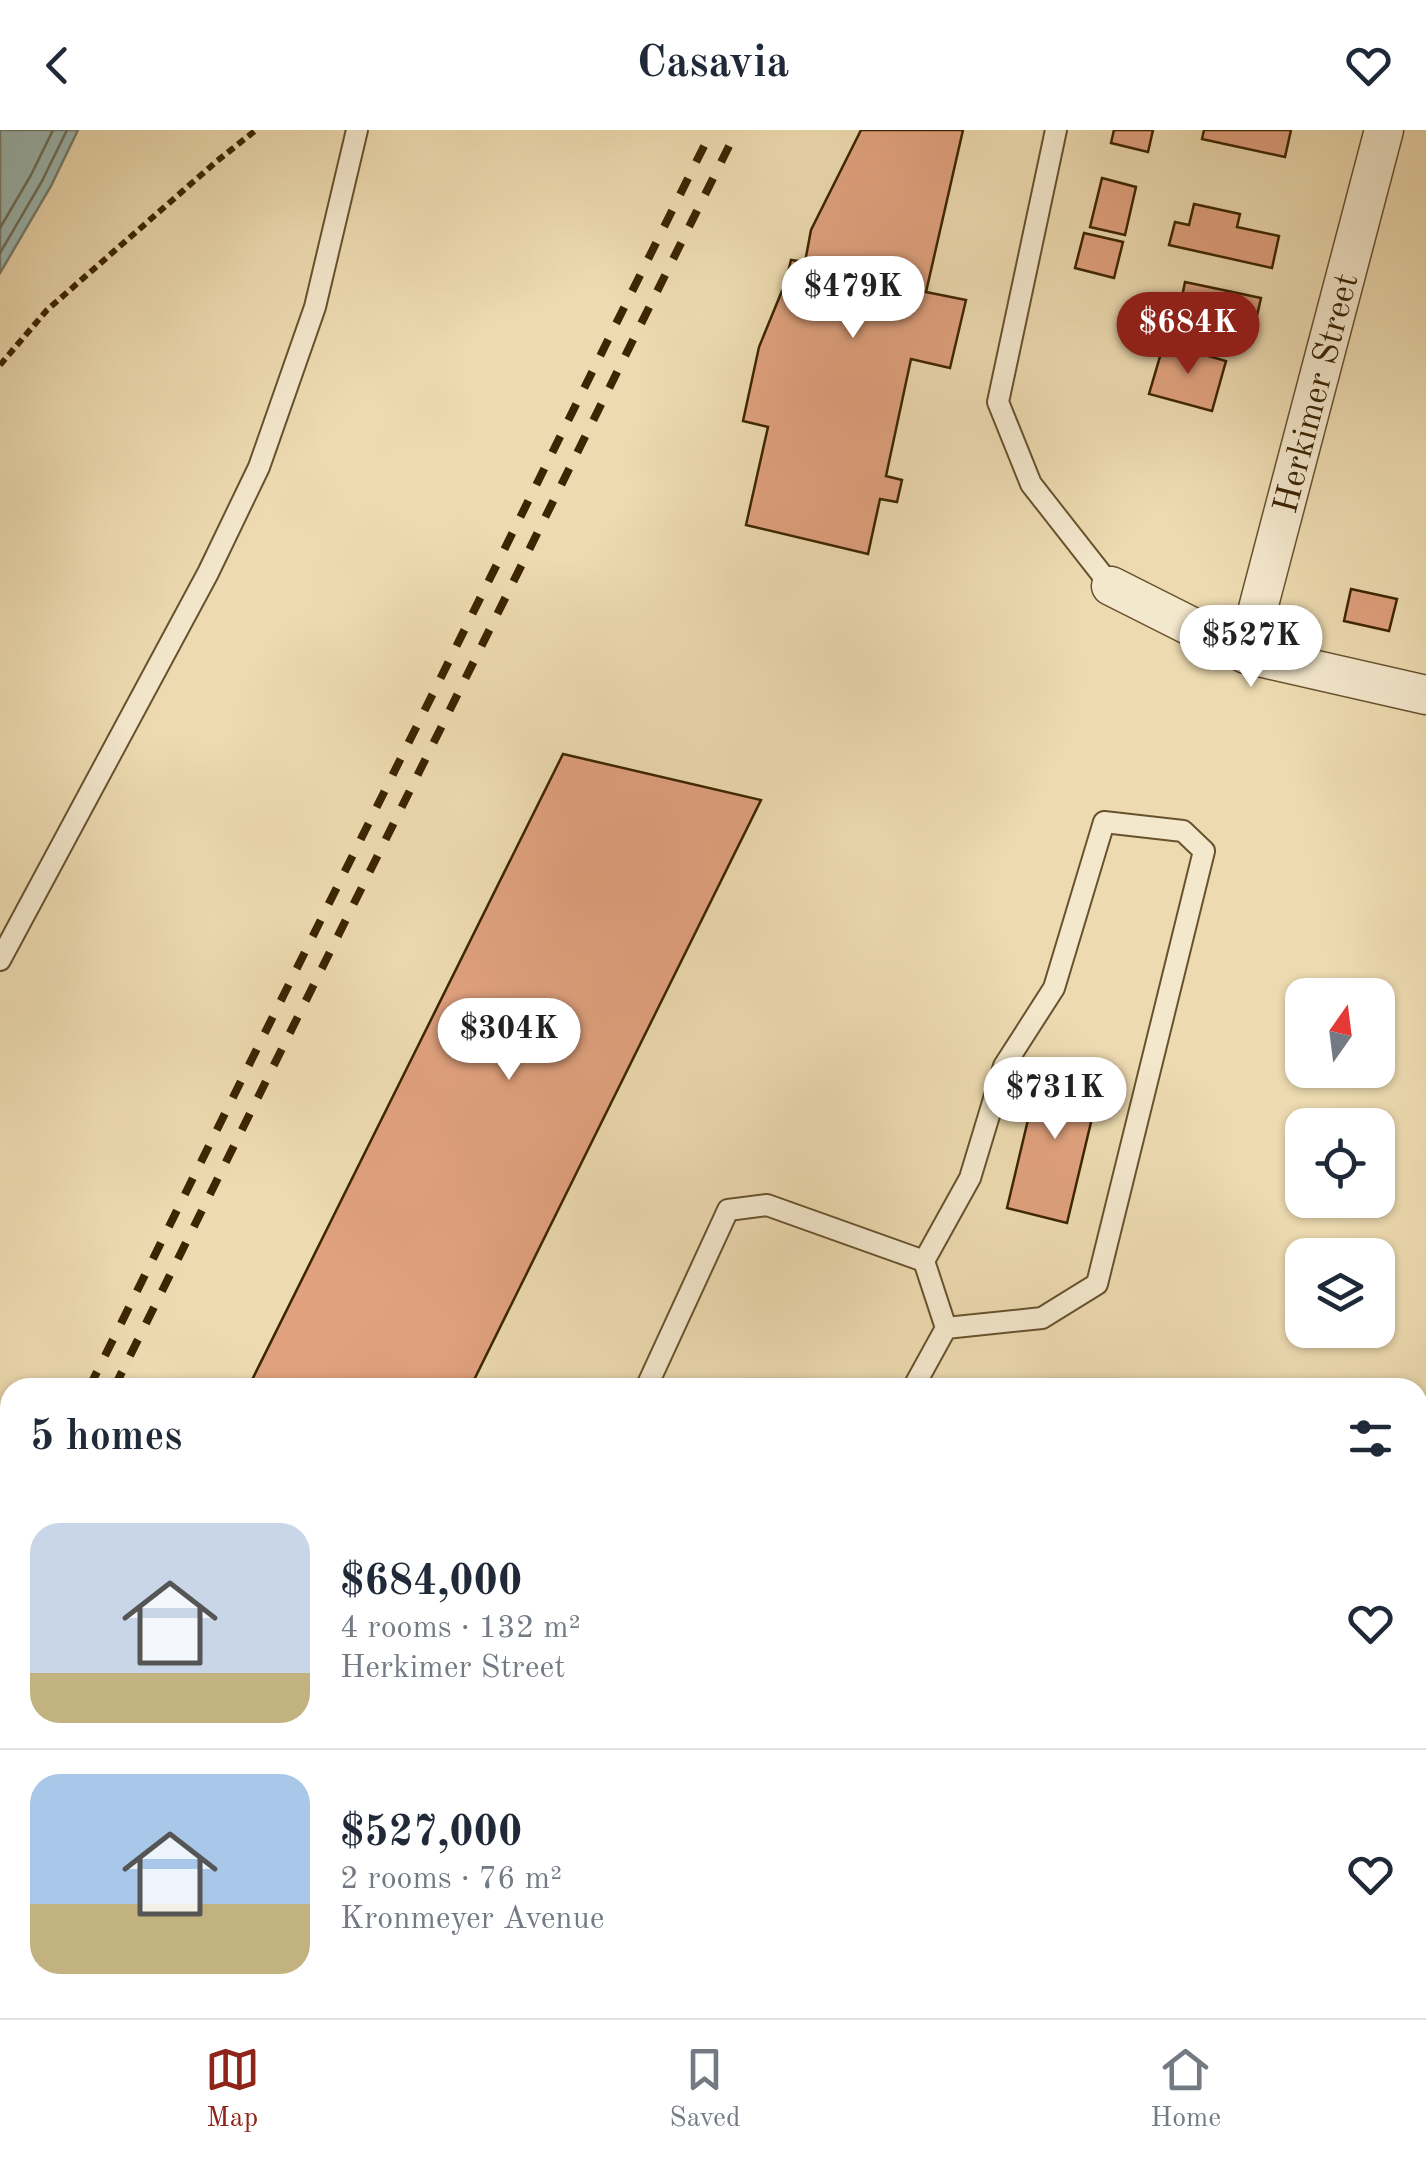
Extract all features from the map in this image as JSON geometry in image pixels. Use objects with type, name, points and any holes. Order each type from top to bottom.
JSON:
[{"type":"street","name":"Herkimer Street","points":[[1246,654],[1384,130]]},
{"type":"street","points":[[1111,586],[1246,654],[1426,695]]},
{"type":"lane","points":[[0,960],[208,573],[258,467],[315,307],[357,130]]},
{"type":"lane","points":[[1056,130],[998,402],[1031,484],[1111,586]]},
{"type":"lane","points":[[918,1378],[946,1328],[924,1261],[970,1178],[1004,1066],[1054,988],[1104,822],[1182,831],[1204,851],[1098,1284],[1042,1318],[946,1328]]},
{"type":"lane","points":[[651,1378],[728,1210],[767,1206],[924,1261]]},
{"type":"path","points":[[0,366],[47,310],[256,130]]},
{"type":"water","points":[[0,130],[78,130],[51,186],[0,273]]},
{"type":"building","points":[[861,130],[963,130],[926,292],[966,300],[950,368],[911,359],[886,476],[902,480],[897,502],[880,499],[868,554],[746,525],[768,427],[743,421],[759,347],[791,260],[805,262],[811,230]]},
{"type":"building","points":[[1114,130],[1153,130],[1148,152],[1111,143]]},
{"type":"building","points":[[1204,130],[1291,130],[1285,157],[1202,139]]},
{"type":"building","points":[[1102,178],[1136,187],[1125,235],[1090,227]]},
{"type":"building","points":[[1194,204],[1240,214],[1237,227],[1279,236],[1272,268],[1169,245],[1175,222],[1189,225]]},
{"type":"building","points":[[1084,233],[1123,242],[1114,278],[1075,268]]},
{"type":"building","points":[[1185,282],[1261,298],[1251,342],[1176,326]]},
{"type":"building","points":[[1164,343],[1226,361],[1212,411],[1149,394]]},
{"type":"building","points":[[1351,589],[1397,599],[1389,631],[1344,621]]},
{"type":"building","points":[[563,754],[761,800],[475,1378],[253,1378]]},
{"type":"building","points":[[1042,1061],[1102,1076],[1067,1223],[1007,1208]]},
{"type":"railway","points":[[94,1378],[712,130]]},
{"type":"railway","points":[[119,1378],[737,130]]}]
